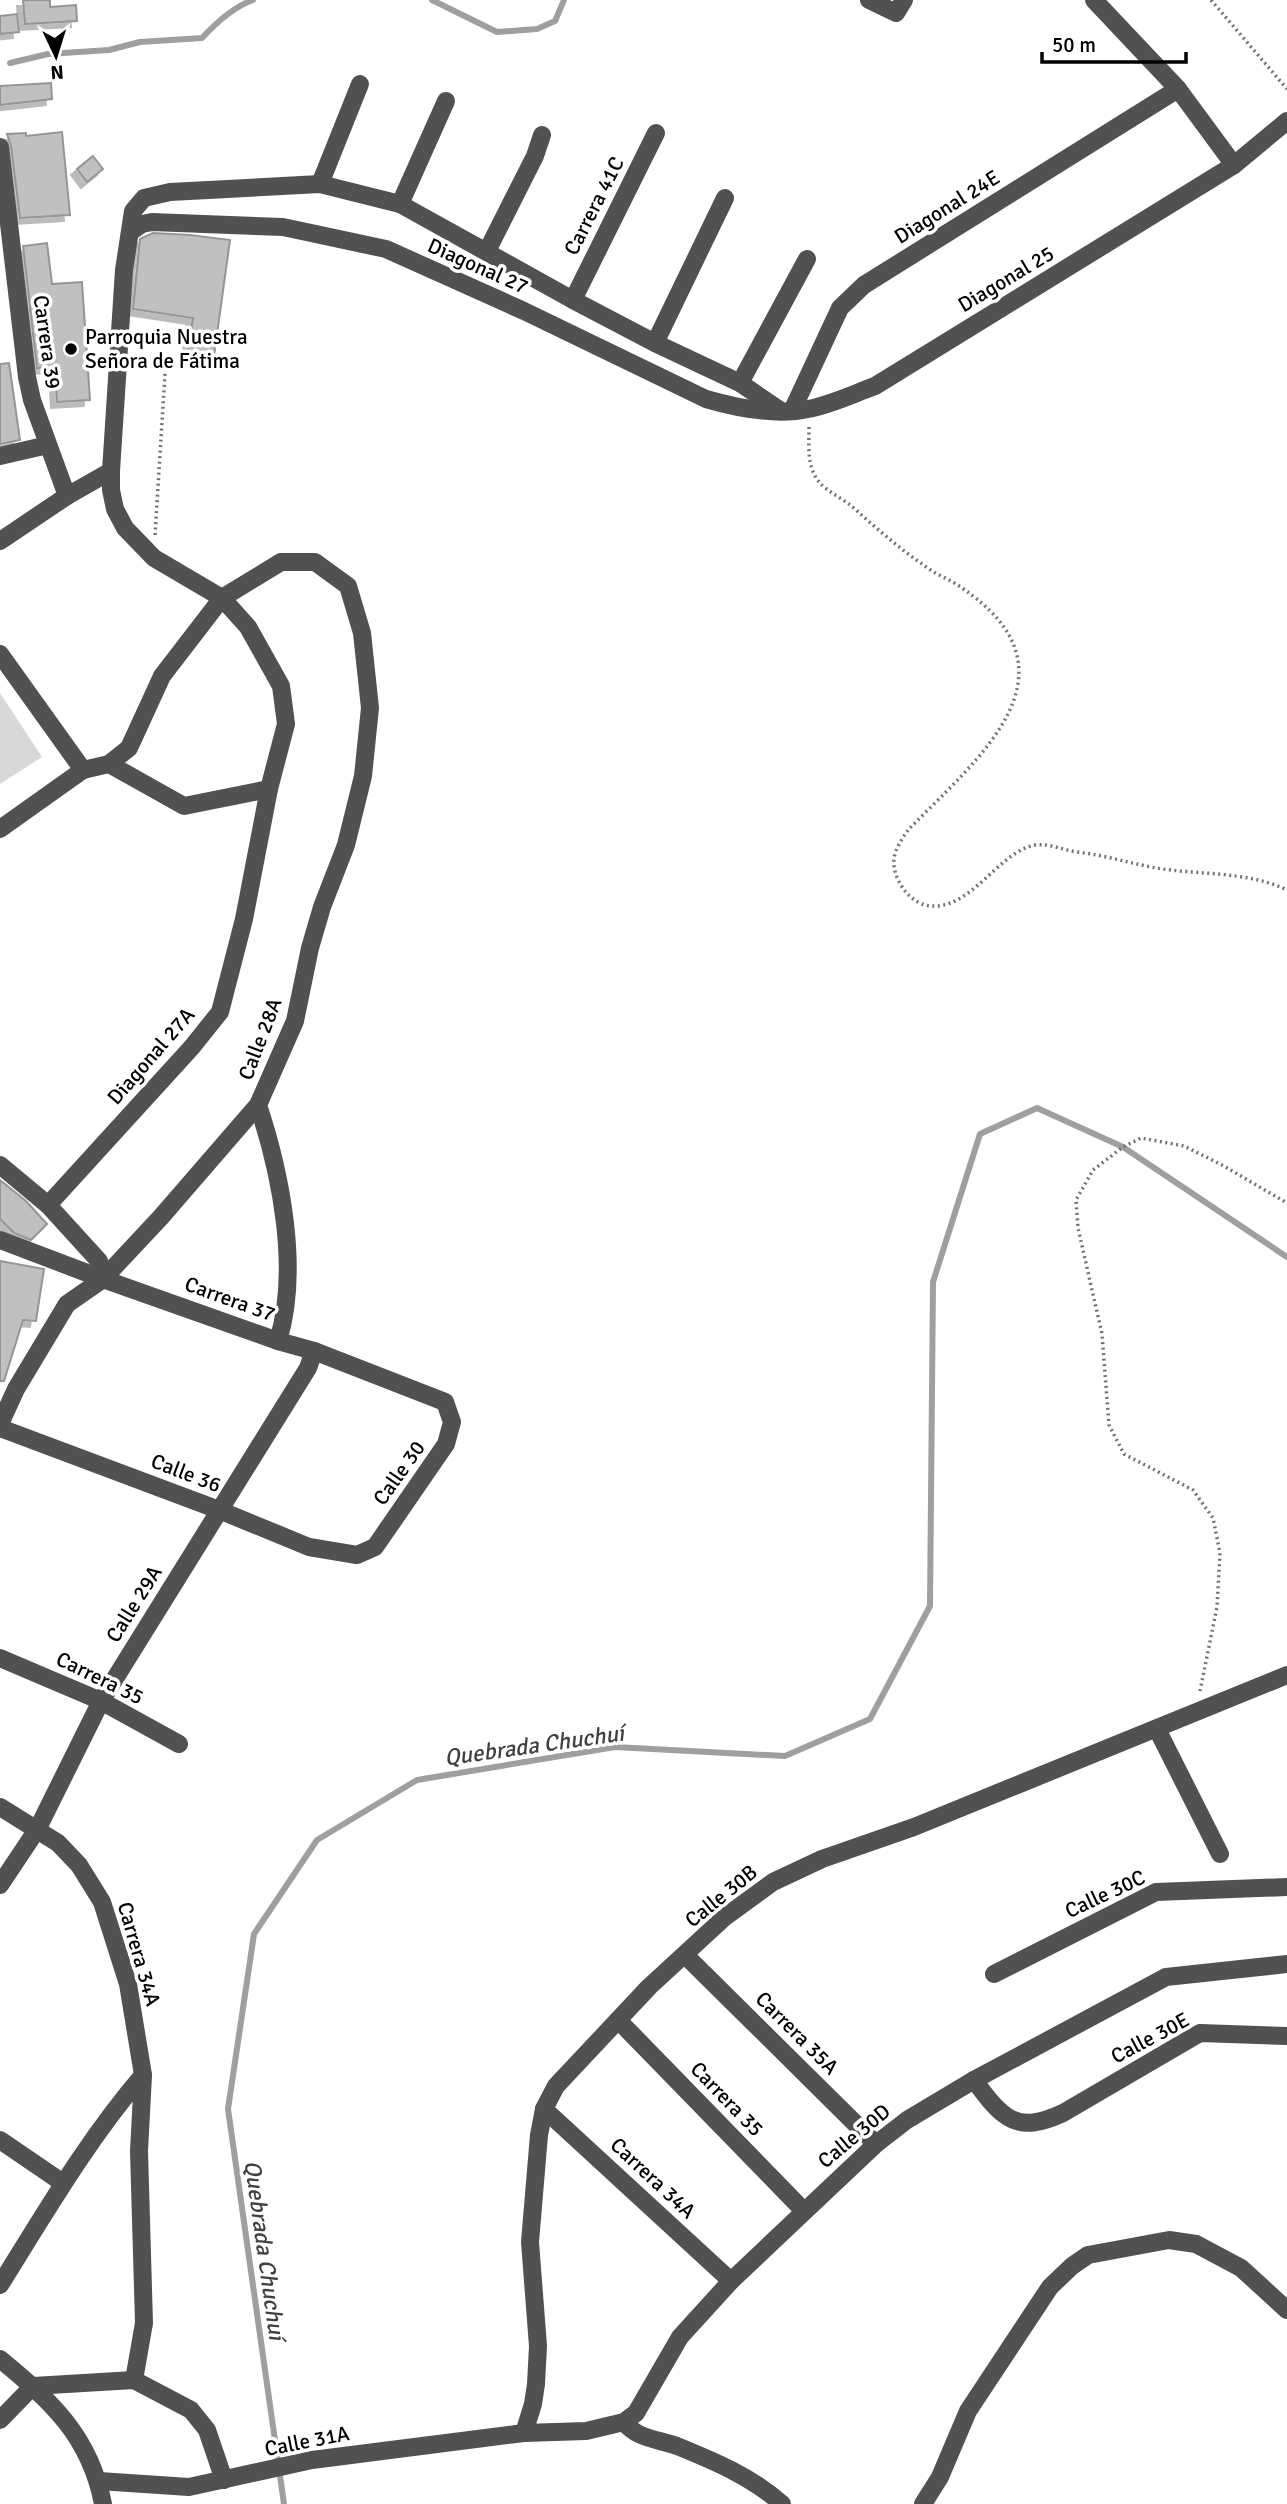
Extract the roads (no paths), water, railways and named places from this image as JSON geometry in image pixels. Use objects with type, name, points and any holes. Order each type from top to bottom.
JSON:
[{"type":"street","points":[[869,0],[900,6]]},
{"type":"street","points":[[1094,0],[1178,89],[1234,165]]},
{"type":"street","points":[[320,184],[360,84]]},
{"type":"street","name":"Diagonal 24E","points":[[794,410],[840,308],[864,285],[1178,89]]},
{"type":"street","points":[[400,204],[446,100]]},
{"type":"street","name":"Diagonal 25","points":[[794,410],[875,386],[1234,165],[1287,121]]},
{"type":"street","name":"Carrera 41C","points":[[573,300],[656,133]]},
{"type":"street","points":[[487,251],[535,156],[542,135]]},
{"type":"street","name":"Carrera 39","points":[[0,147],[8,288],[32,400],[67,496]]},
{"type":"street","name":"Diagonal 27A","points":[[48,1205],[192,1047],[220,1012],[244,919],[269,789],[286,724],[281,686],[248,627],[222,598],[154,558],[125,528],[115,509],[111,471],[124,271],[133,211],[144,198],[170,192],[320,184],[400,204],[655,343],[794,410]]},
{"type":"street","points":[[655,343],[725,198]]},
{"type":"street","name":"Diagonal 27","points":[[132,231],[142,224],[152,222],[283,227],[386,249],[524,311],[706,399],[730,406],[794,410]]},
{"type":"street","points":[[740,383],[807,259]]},
{"type":"street","points":[[0,456],[48,445]]},
{"type":"street","points":[[0,541],[67,496],[111,471]]},
{"type":"street","name":"Calle 28A","points":[[0,1426],[16,1389],[67,1304],[103,1279],[258,1105],[295,1021],[310,948],[322,907],[346,845],[363,776],[370,708],[362,634],[348,586],[315,562],[281,562],[222,598]]},
{"type":"street","points":[[0,829],[83,771],[109,764],[129,748],[162,676],[222,598]]},
{"type":"street","points":[[0,654],[83,771]]},
{"type":"street","points":[[109,764],[184,806],[269,789]]},
{"type":"street","points":[[258,1105],[277,1171],[282,1209],[288,1286],[278,1341]]},
{"type":"street","points":[[0,1166],[48,1205],[99,1261],[103,1279]]},
{"type":"street","name":"Carrera 37","points":[[0,1240],[278,1341],[314,1351],[445,1402]]},
{"type":"street","name":"Calle 29A","points":[[0,1885],[38,1828],[102,1701],[308,1368],[314,1351]]},
{"type":"street","name":"Calle 30","points":[[357,1555],[375,1547],[446,1444],[452,1422],[445,1402]]},
{"type":"street","name":"Calle 36","points":[[0,1426],[309,1547],[357,1555]]},
{"type":"street","name":"Carrera 35","points":[[0,1658],[102,1701],[178,1744]]},
{"type":"street","name":"Calle 30B","points":[[524,2433],[536,2384],[538,2346],[530,2242],[539,2135],[544,2109],[556,2086],[649,1987],[725,1917],[773,1882],[822,1859],[914,1826],[1287,1675]]},
{"type":"street","points":[[1157,1729],[1220,1854]]},
{"type":"street","name":"Carrera 34A","points":[[0,1807],[38,1828],[58,1843],[79,1866],[102,1902],[128,1984],[143,2075],[139,2151],[144,2323],[134,2380]]},
{"type":"street","name":"Calle 30C","points":[[994,1975],[1156,1892],[1287,1887]]},
{"type":"street","name":"Carrera 35A","points":[[685,1955],[876,2144]]},
{"type":"street","name":"Calle 30D","points":[[624,2422],[636,2413],[680,2337],[731,2281],[876,2144],[908,2120],[974,2080],[1166,1977],[1287,1964]]},
{"type":"street","name":"Carrera 35","points":[[618,2020],[804,2211]]},
{"type":"street","name":"Calle 30E","points":[[974,2080],[992,2104],[1008,2118],[1027,2124],[1044,2122],[1200,2033],[1287,2036]]},
{"type":"street","points":[[0,2284],[63,2183],[143,2075]]},
{"type":"street","name":"Carrera 34A","points":[[544,2109],[731,2281]]},
{"type":"street","points":[[0,2140],[63,2183]]},
{"type":"street","points":[[923,2504],[940,2477],[968,2411],[1049,2287],[1088,2255],[1168,2240],[1196,2244],[1241,2268],[1287,2310]]},
{"type":"street","points":[[0,2359],[33,2386],[76,2433],[99,2481],[103,2504]]},
{"type":"street","points":[[0,2420],[33,2386],[134,2380],[191,2410],[207,2430],[224,2480]]},
{"type":"street","points":[[524,2433],[586,2431],[624,2422],[632,2432],[674,2445],[743,2476],[782,2504]]},
{"type":"street","name":"Calle 31A","points":[[99,2481],[189,2487],[254,2475],[312,2460],[524,2433]]},
{"type":"waterway","points":[[10,63],[48,54],[109,50],[140,42],[202,38],[232,11],[253,0]]},
{"type":"waterway","points":[[432,0],[497,32],[537,29],[555,21],[564,0]]},
{"type":"waterway","name":"Quebrada Chuchuí","points":[[284,2504],[228,2109],[254,1934],[317,1840],[417,1780],[615,1747],[785,1756],[870,1719],[930,1606],[933,1282],[980,1134],[1037,1108],[1123,1147],[1287,1257]]},
{"type":"place","name":"Parroquia Nuestra Señora de Fátima","points":[[71,349]]}]
